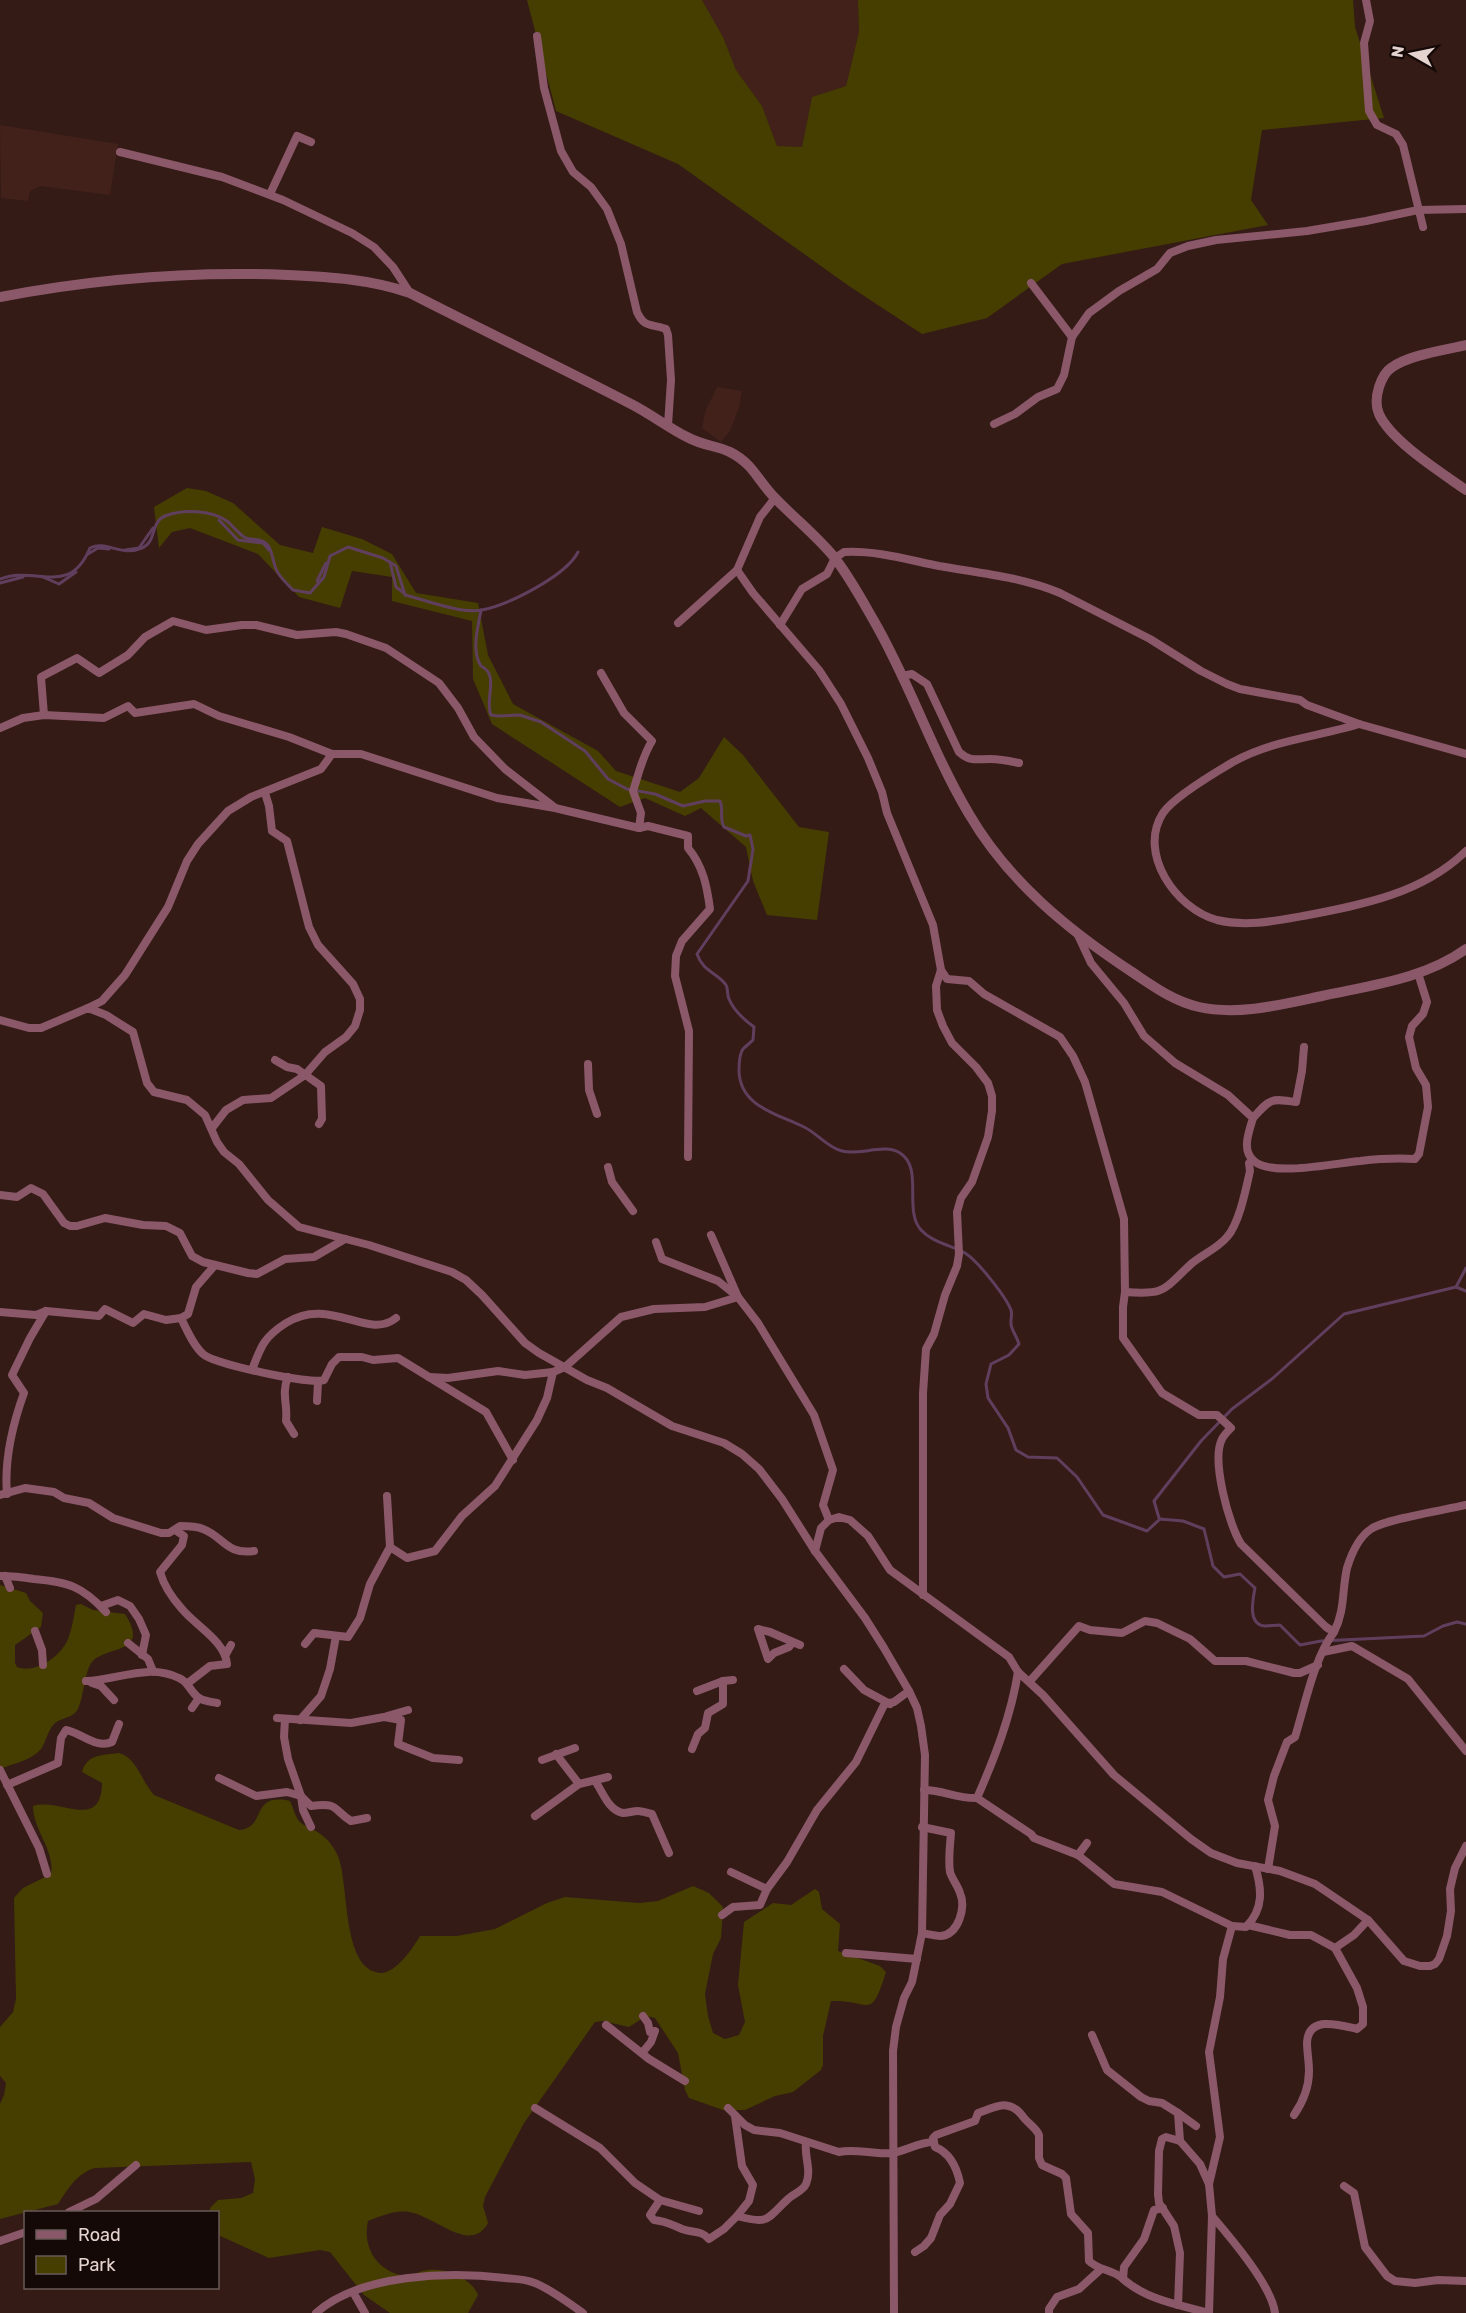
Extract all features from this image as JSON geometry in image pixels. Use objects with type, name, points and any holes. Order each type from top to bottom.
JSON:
[{"type":"street","points":[[1366,0],[1370,21],[1364,43],[1369,111],[1377,124],[1396,134],[1403,145],[1423,227]]},
{"type":"street","points":[[537,36],[544,88],[561,151],[573,171],[591,187],[606,209],[621,244],[641,321],[649,326],[666,329],[670,403],[668,425]]},
{"type":"street","points":[[270,195],[297,136],[311,142]]},
{"type":"street","points":[[120,152],[222,177],[270,195],[352,233],[374,247],[393,267],[410,293]]},
{"type":"street","points":[[994,424],[1057,388],[1064,375],[1072,337],[1089,313],[1103,301],[1157,269],[1170,253],[1188,246],[1216,240],[1319,229],[1418,210],[1466,208]]},
{"type":"street","points":[[0,297],[37,290],[158,277],[245,273],[356,279],[384,284],[410,293],[668,425],[688,438],[727,449],[746,463],[775,498],[796,516],[835,558],[876,624],[943,765],[968,813],[987,842],[1030,892],[1077,933],[1165,994],[1201,1008],[1228,1010],[1263,1007],[1399,980],[1450,961],[1466,949]]},
{"type":"street","points":[[1031,283],[1072,337]]},
{"type":"street","points":[[1466,345],[1409,360],[1390,368],[1380,381],[1376,400],[1379,415],[1390,430],[1426,462],[1466,490]]},
{"type":"street","points":[[678,623],[737,570],[760,517],[775,498]]},
{"type":"street","points":[[780,624],[802,589],[827,574],[835,558],[844,552],[890,556],[1007,578],[1046,588],[1150,639],[1201,671],[1240,689],[1300,700],[1307,705],[1359,724],[1466,754]]},
{"type":"street","points":[[737,570],[753,593],[819,670],[841,704],[882,792],[886,813],[933,925],[941,970],[947,979],[969,981],[984,994],[1060,1037],[1073,1056],[1085,1082],[1122,1210],[1125,1292],[1122,1307],[1123,1338],[1162,1393],[1199,1415],[1217,1415],[1231,1428],[1221,1440],[1218,1465],[1220,1480],[1237,1538],[1270,1573],[1334,1632]]},
{"type":"street","points":[[44,715],[41,677],[77,658],[99,673],[128,655],[145,637],[173,621],[206,630],[256,625],[297,635],[336,632],[386,648],[427,673],[439,683],[458,708],[474,737],[505,769],[555,808]]},
{"type":"street","points":[[601,673],[624,713],[652,741],[642,756],[641,770],[633,791],[641,813],[639,828]]},
{"type":"street","points":[[902,676],[912,674],[927,684],[959,752],[965,758],[974,761],[989,759],[1019,763]]},
{"type":"street","points":[[0,728],[23,718],[44,715],[104,718],[128,706],[135,712],[194,704],[219,716],[289,737],[332,754],[361,754],[497,798],[555,808],[639,828],[648,826],[688,836],[688,848],[695,856],[706,881],[710,909],[682,941],[676,956],[675,976],[689,1031],[688,1157]]},
{"type":"street","points":[[1359,724],[1328,733],[1289,740],[1252,754],[1234,762],[1172,804],[1164,812],[1156,828],[1155,842],[1162,874],[1174,889],[1202,913],[1216,920],[1233,923],[1272,921],[1351,907],[1392,896],[1445,869],[1466,851]]},
{"type":"street","points":[[0,1020],[29,1028],[41,1028],[102,1000],[125,975],[168,908],[188,861],[198,844],[228,811],[251,797],[321,769],[332,754]]},
{"type":"street","points":[[212,1128],[226,1110],[243,1100],[271,1098],[305,1075],[325,1052],[346,1037],[357,1018],[360,999],[353,984],[318,945],[303,905],[287,841],[272,831],[265,793]]},
{"type":"street","points":[[1077,933],[1091,963],[1124,1003],[1144,1036],[1175,1063],[1228,1095],[1252,1118]]},
{"type":"street","points":[[923,1595],[923,1393],[926,1349],[934,1334],[945,1294],[957,1266],[959,1254],[957,1212],[961,1198],[975,1174],[988,1137],[993,1110],[988,1083],[952,1042],[937,1010],[936,986],[941,970]]},
{"type":"street","points":[[1304,1047],[1296,1102],[1276,1099],[1268,1101],[1252,1118],[1247,1148],[1252,1160],[1259,1165],[1315,1168],[1364,1160],[1415,1159],[1419,1154],[1428,1107],[1426,1085],[1416,1068],[1409,1037],[1412,1026],[1423,1014],[1426,1002],[1418,973]]},
{"type":"street","points":[[88,1008],[106,1015],[133,1032],[147,1083],[154,1092],[187,1100],[205,1115],[224,1152],[239,1164],[268,1200],[287,1218],[308,1230],[452,1272],[466,1280],[482,1295],[525,1343],[672,1426],[724,1443],[742,1454],[759,1469],[782,1499],[815,1551],[865,1618],[909,1690],[917,1708],[924,1741],[922,1934],[918,1959],[896,2027],[893,2051],[894,2313]]},
{"type":"street","points":[[275,1060],[287,1067],[297,1069],[321,1086],[322,1119],[319,1125]]},
{"type":"street","points":[[588,1064],[589,1090],[597,1114]]},
{"type":"street","points":[[1125,1292],[1157,1293],[1168,1287],[1190,1265],[1227,1238],[1233,1228],[1250,1171],[1249,1163],[1252,1160]]},
{"type":"street","points":[[608,1167],[612,1182],[633,1211]]},
{"type":"street","points":[[0,1195],[17,1197],[31,1188],[52,1204],[64,1223],[70,1226],[105,1218],[131,1224],[172,1227],[180,1233],[192,1256],[203,1262],[257,1274],[285,1259],[314,1257],[345,1239]]},
{"type":"street","points":[[711,1235],[738,1297],[758,1323],[814,1415],[833,1470],[823,1505],[829,1520]]},
{"type":"street","points":[[656,1242],[662,1259],[717,1281],[738,1297]]},
{"type":"street","points":[[0,1312],[36,1315],[46,1311],[99,1316],[105,1309],[134,1323],[144,1314],[166,1320],[181,1318],[188,1314],[196,1287],[215,1265]]},
{"type":"street","points":[[426,1376],[448,1378],[498,1371],[525,1375],[553,1372],[565,1367],[621,1317],[654,1309],[705,1307],[738,1297]]},
{"type":"street","points":[[46,1311],[12,1375],[24,1393],[14,1420],[3,1495],[26,1488],[54,1492],[64,1498],[89,1503],[122,1522],[160,1533],[169,1533],[180,1526],[205,1529],[234,1550],[254,1551]]},
{"type":"street","points":[[252,1370],[266,1338],[299,1314],[319,1312],[376,1326],[396,1318]]},
{"type":"street","points":[[181,1318],[203,1355],[252,1370],[288,1377],[318,1382],[324,1380],[336,1358],[345,1356],[373,1360],[398,1358],[490,1416],[502,1443],[513,1460]]},
{"type":"street","points":[[390,1547],[407,1558],[435,1551],[462,1516],[495,1486],[513,1460],[537,1420],[547,1398],[553,1372]]},
{"type":"street","points":[[288,1377],[283,1390],[287,1412],[286,1421],[294,1434]]},
{"type":"street","points":[[318,1382],[318,1401]]},
{"type":"street","points":[[305,1644],[314,1633],[348,1637],[360,1618],[370,1584],[390,1547],[387,1496]]},
{"type":"street","points":[[1268,1869],[1275,1826],[1268,1800],[1274,1776],[1287,1742],[1295,1737],[1327,1641],[1341,1616],[1346,1572],[1357,1545],[1371,1528],[1388,1522],[1466,1505]]},
{"type":"street","points":[[815,1551],[821,1528],[829,1520],[839,1517],[850,1520],[868,1536],[890,1570],[1009,1657],[1018,1672],[1030,1681],[1114,1775],[1191,1839],[1211,1853],[1237,1863],[1268,1869],[1316,1884],[1368,1920],[1404,1961],[1420,1966],[1435,1964],[1442,1953],[1451,1911],[1450,1889],[1455,1868],[1466,1846]]},
{"type":"street","points":[[175,1530],[184,1536],[182,1545],[160,1572],[163,1582],[182,1610],[226,1654]]},
{"type":"street","points":[[2,1576],[10,1588]]},
{"type":"street","points":[[2,1576],[68,1583],[85,1592],[103,1609],[118,1600],[130,1606],[146,1635],[142,1655]]},
{"type":"street","points":[[1030,1681],[1079,1626],[1090,1630],[1122,1633],[1144,1621],[1156,1623],[1190,1639],[1215,1660],[1246,1661],[1300,1673],[1318,1665]]},
{"type":"street","points":[[35,1631],[42,1650],[43,1665]]},
{"type":"street","points":[[300,1720],[321,1696],[330,1669],[336,1636]]},
{"type":"street","points":[[128,1643],[148,1659],[153,1671]]},
{"type":"street","points":[[188,1683],[210,1666],[227,1664],[226,1654],[231,1645]]},
{"type":"street","points":[[1323,1652],[1352,1646],[1408,1678],[1466,1751]]},
{"type":"street","points":[[844,1669],[864,1690],[890,1704]]},
{"type":"street","points":[[114,1700],[101,1686],[86,1681],[147,1670],[153,1671],[177,1677],[188,1683],[199,1698],[217,1703]]},
{"type":"street","points":[[977,1798],[994,1763],[1015,1692],[1018,1672]]},
{"type":"street","points":[[697,1691],[723,1681],[733,1680]]},
{"type":"street","points":[[692,1749],[698,1734],[705,1728],[708,1713],[723,1704],[723,1681]]},
{"type":"street","points":[[722,1915],[733,1908],[760,1905],[767,1889],[788,1862],[818,1810],[856,1761],[882,1707],[909,1690]]},
{"type":"street","points":[[192,1708],[199,1698]]},
{"type":"street","points":[[311,1827],[303,1810],[301,1796],[288,1759],[281,1718],[351,1723],[408,1710]]},
{"type":"street","points":[[384,1717],[401,1719],[399,1748],[434,1758],[459,1760]]},
{"type":"street","points":[[7,1785],[58,1763],[61,1738],[66,1730],[78,1732],[96,1743],[105,1745],[112,1742],[119,1724]]},
{"type":"street","points":[[542,1760],[575,1748]]},
{"type":"street","points":[[556,1754],[579,1784]]},
{"type":"street","points":[[0,1770],[39,1848],[48,1874]]},
{"type":"street","points":[[219,1778],[255,1796],[287,1792],[301,1796],[311,1806],[337,1807],[351,1821],[368,1818]]},
{"type":"street","points":[[535,1816],[579,1784],[608,1778]]},
{"type":"street","points":[[595,1781],[614,1808],[624,1813],[637,1811],[652,1814],[669,1853]]},
{"type":"street","points":[[924,1790],[938,1790],[955,1797],[977,1798],[1034,1838],[1078,1855],[1114,1884],[1162,1892],[1233,1926],[1246,1927],[1253,1919],[1261,1897],[1255,1866]]},
{"type":"street","points":[[922,1827],[951,1833],[949,1857],[951,1874],[962,1895],[962,1912],[957,1925],[949,1933],[943,1936],[922,1934]]},
{"type":"street","points":[[1078,1855],[1087,1843]]},
{"type":"street","points":[[731,1872],[767,1889]]},
{"type":"street","points":[[1335,1948],[1354,1935],[1368,1920]]},
{"type":"street","points":[[1248,1925],[1290,1935],[1311,1935],[1335,1948],[1357,1988],[1363,2007],[1363,2024],[1357,2029],[1329,2023],[1312,2028],[1307,2040],[1308,2083],[1301,2104],[1294,2115]]},
{"type":"street","points":[[915,2252],[931,2238],[940,2215],[950,2204],[960,2183],[951,2158],[936,2147],[933,2138],[975,2121],[978,2113],[988,2109],[1006,2105],[1013,2106],[1020,2110],[1039,2135],[1038,2158],[1042,2165],[1066,2178],[1071,2214],[1088,2233],[1089,2261],[1101,2269],[1116,2272],[1136,2289],[1160,2301],[1209,2313],[1212,2216],[1209,2184],[1220,2137],[1209,2052],[1220,1997],[1222,1959],[1233,1926]]},
{"type":"street","points":[[846,1953],[918,1959]]},
{"type":"street","points":[[642,2053],[651,2042],[655,2031],[650,2032],[644,2016]]},
{"type":"street","points":[[606,2025],[642,2053],[685,2081]]},
{"type":"street","points":[[1092,2035],[1107,2070],[1141,2097],[1162,2103],[1196,2126]]},
{"type":"street","points":[[535,2108],[600,2148],[635,2183],[660,2200],[699,2211]]},
{"type":"street","points":[[728,2108],[754,2130],[774,2132],[839,2152],[893,2153],[926,2142],[934,2142]]},
{"type":"street","points":[[1178,2113],[1180,2141]]},
{"type":"street","points":[[660,2200],[650,2215],[654,2220],[693,2230],[709,2239],[737,2216],[749,2201],[753,2185],[742,2166],[735,2116]]},
{"type":"street","points":[[1178,2305],[1180,2253],[1174,2226],[1158,2194],[1162,2139],[1166,2137],[1180,2141],[1200,2164],[1209,2184]]},
{"type":"street","points":[[737,2216],[761,2221],[774,2215],[789,2198],[800,2192],[806,2183],[808,2172],[806,2142]]},
{"type":"street","points":[[71,2211],[96,2199],[136,2165]]},
{"type":"street","points":[[1344,2186],[1354,2193],[1365,2247],[1387,2276],[1395,2281],[1414,2283],[1438,2280],[1466,2281]]},
{"type":"street","points":[[1123,2278],[1124,2267],[1144,2239],[1154,2210],[1163,2208]]},
{"type":"street","points":[[1212,2216],[1236,2244],[1261,2280],[1274,2302],[1275,2313]]},
{"type":"street","points":[[0,2241],[24,2233]]},
{"type":"street","points":[[1049,2313],[1057,2296],[1079,2289],[1101,2269]]},
{"type":"street","points":[[316,2313],[353,2292],[392,2280],[425,2275],[487,2276],[533,2282],[583,2313]]},
{"type":"street","points":[[353,2292],[365,2313]]},
{"type":"street","points":[[563,2313],[567,2301]]},
{"type":"shaded area","points":[[702,0],[858,0],[859,32],[846,86],[812,97],[802,147],[777,146],[762,106],[736,70],[723,37]]},
{"type":"shaded area","points":[[0,125],[118,144],[110,195],[40,186],[30,191],[28,201],[1,198]]},
{"type":"shaded area","points":[[717,387],[742,391],[739,408],[730,431],[721,442],[702,428],[705,412]]},
{"type":"green space","points":[[527,0],[702,0],[723,37],[736,70],[762,106],[777,146],[802,147],[812,97],[846,86],[859,32],[858,0],[1353,0],[1355,27],[1384,118],[1262,130],[1251,200],[1268,225],[1062,264],[987,318],[922,334],[849,286],[678,164],[556,111]]},
{"type":"green space","points":[[187,488],[206,491],[233,503],[280,545],[313,553],[322,527],[362,539],[392,554],[416,593],[478,603],[488,655],[513,704],[598,751],[616,771],[680,792],[699,778],[724,737],[743,755],[799,827],[829,832],[817,920],[767,915],[753,881],[746,847],[701,808],[685,816],[645,798],[620,807],[492,724],[473,679],[472,621],[392,601],[392,577],[352,571],[340,608],[299,597],[258,554],[190,528],[172,532],[159,548],[154,507]]},
{"type":"green space","points":[[0,1585],[26,1593],[30,1601],[43,1613],[41,1627],[15,1645],[17,1667],[24,1669],[39,1666],[60,1652],[69,1635],[76,1605],[81,1604],[93,1610],[125,1614],[132,1627],[133,1636],[130,1643],[124,1647],[92,1662],[77,1710],[54,1724],[37,1753],[0,1769]]},
{"type":"green space","points":[[119,1753],[125,1756],[135,1765],[154,1795],[239,1830],[248,1828],[269,1801],[290,1801],[300,1822],[324,1836],[337,1854],[341,1866],[352,1941],[359,1957],[368,1968],[381,1973],[387,1972],[398,1964],[409,1953],[420,1936],[457,1936],[495,1929],[547,1903],[565,1897],[639,1903],[658,1901],[693,1886],[709,1893],[723,1907],[721,1938],[713,1954],[705,1994],[713,2033],[725,2039],[739,2035],[745,2022],[738,1985],[744,1922],[773,1903],[791,1905],[815,1889],[819,1892],[822,1909],[840,1924],[838,1951],[880,1966],[886,1972],[881,1988],[872,2003],[867,2005],[831,2001],[823,2036],[821,2070],[793,2092],[775,2096],[745,2110],[723,2110],[689,2098],[685,2090],[678,2053],[655,2018],[646,2016],[629,2027],[603,2021],[595,2022],[524,2123],[485,2197],[483,2206],[488,2223],[481,2232],[462,2235],[409,2212],[383,2215],[368,2221],[367,2240],[379,2264],[395,2274],[405,2276],[439,2270],[463,2278],[478,2295],[468,2313],[390,2313],[364,2295],[330,2252],[320,2250],[269,2258],[219,2235],[219,2211],[210,2211],[210,2208],[218,2200],[241,2198],[253,2193],[255,2179],[251,2162],[95,2168],[78,2178],[58,2204],[0,2219],[0,2104],[6,2083],[0,2076],[0,2027],[13,2012],[16,1999],[14,1898],[23,1888],[51,1874],[50,1857],[36,1823],[33,1806],[44,1804],[77,1810],[95,1806],[100,1798],[102,1783],[82,1772],[88,1762],[102,1755]]},
{"type":"waterway","points":[[0,579],[27,575],[62,576],[72,572],[82,563],[90,548],[96,546],[127,551],[142,548],[150,541],[160,519],[172,514],[188,512],[220,517],[244,537],[261,540],[267,544],[278,573],[293,590],[310,593],[324,577],[330,556],[348,547],[383,558],[396,566],[405,595],[443,606],[473,611],[493,607],[521,596],[562,570],[578,552]]},
{"type":"waterway","points":[[219,520],[238,540],[263,543],[269,550]]},
{"type":"waterway","points":[[125,550],[139,548],[153,528]]},
{"type":"waterway","points":[[88,554],[98,548],[109,549]]},
{"type":"waterway","points":[[390,562],[396,587],[404,593]]},
{"type":"waterway","points":[[317,581],[326,563]]},
{"type":"waterway","points":[[43,577],[59,584],[76,572]]},
{"type":"waterway","points":[[0,583],[23,577]]},
{"type":"waterway","points":[[481,610],[476,653],[481,666],[490,675],[489,709],[491,715],[520,715],[541,722],[585,751],[608,779],[627,789],[655,794],[683,806],[705,801],[720,801],[724,827],[746,836],[750,835],[753,849],[748,881],[697,954],[703,965],[726,985],[729,999],[736,1011],[754,1027],[753,1040],[743,1049],[740,1057],[741,1083],[746,1093],[762,1108],[809,1130],[837,1149],[849,1152],[894,1150],[907,1160],[911,1169],[914,1212],[921,1230],[931,1238],[971,1257],[1004,1297],[1011,1310],[1011,1326],[1019,1344],[1009,1355],[991,1364],[986,1384],[988,1398],[1008,1428],[1016,1450],[1028,1457],[1057,1458],[1077,1477],[1103,1515],[1147,1531],[1160,1519],[1183,1521],[1204,1529],[1213,1566],[1224,1577],[1240,1574],[1255,1588],[1252,1611],[1259,1625],[1280,1625],[1300,1645],[1321,1641],[1424,1636],[1443,1626],[1457,1622],[1466,1624]]},
{"type":"waterway","points":[[1456,1287],[1466,1268]]},
{"type":"waterway","points":[[1159,1518],[1154,1501],[1201,1441],[1232,1409],[1273,1378],[1344,1314],[1456,1287],[1466,1291]]}]
